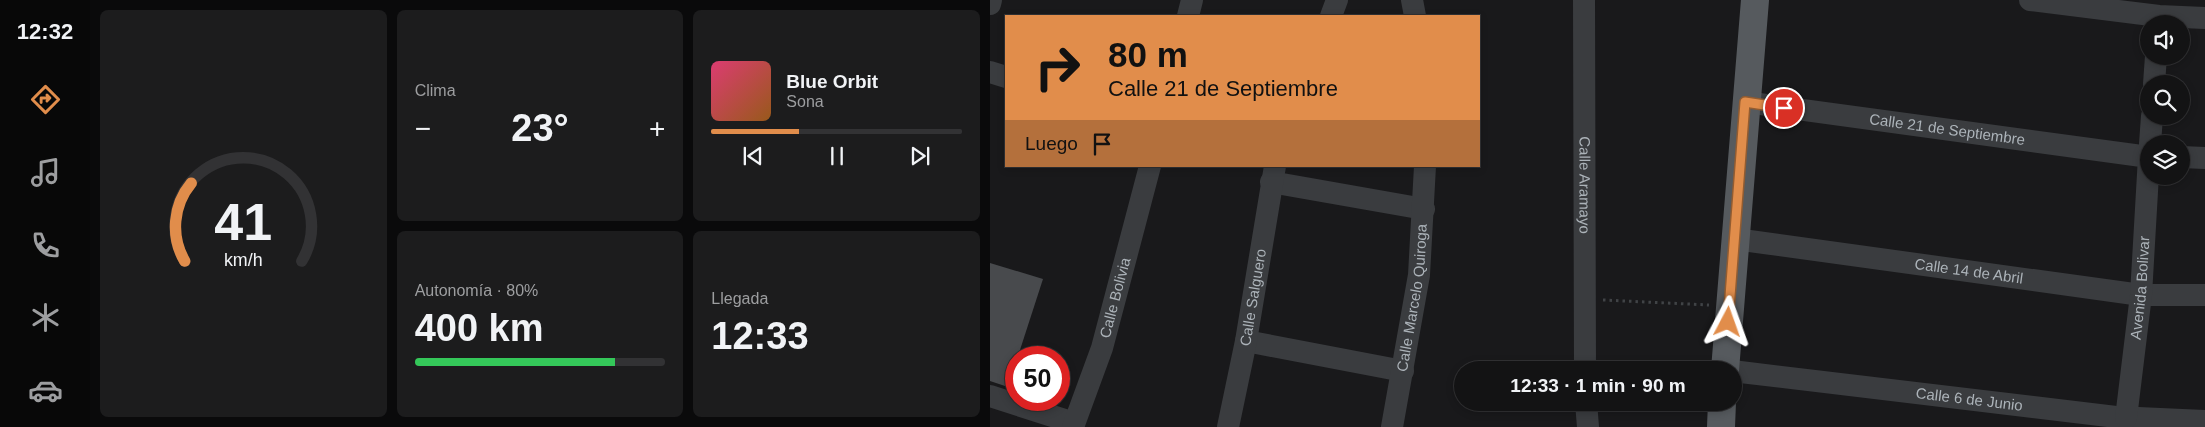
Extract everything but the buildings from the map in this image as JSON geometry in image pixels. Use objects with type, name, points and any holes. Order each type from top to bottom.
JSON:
[{"type":"main road","points":[[1727,361],[1745,102],[1756,0]]},
{"type":"main road","points":[[1721,427],[1722,411]]},
{"type":"street","points":[[990,4],[991,0]]},
{"type":"street","points":[[1188,15],[1192,0]]},
{"type":"street","points":[[1331,15],[1337,0]]},
{"type":"street","points":[[1412,0],[1415,15]]},
{"type":"street","name":"Calle Aramayo","points":[[1584,0],[1584,361]]},
{"type":"street","points":[[2030,0],[2205,18]]},
{"type":"street","points":[[990,72],[1005,77]]},
{"type":"street","name":"Calle 21 de Septiembre","points":[[1745,102],[2140,156]]},
{"type":"street","points":[[2190,157],[2205,158]]},
{"type":"street","name":"Calle Bolivia","points":[[1073,425],[1102,348],[1150,167]]},
{"type":"street","name":"Calle Marcelo Quiroga","points":[[1392,427],[1419,276],[1425,167]]},
{"type":"street","points":[[1273,174],[1424,209]]},
{"type":"street","name":"Calle Salguero","points":[[1228,427],[1246,342],[1273,174]]},
{"type":"street","name":"Avenida Bolivar","points":[[2126,421],[2141,295],[2147,185]]},
{"type":"street","name":"Calle 14 de Abril","points":[[1735,239],[2141,295],[2205,295]]},
{"type":"street","points":[[1246,342],[1403,370]]},
{"type":"street","name":"Calle 6 de Junio","points":[[1742,372],[2126,421],[2205,421]]},
{"type":"street","points":[[990,396],[1073,425]]},
{"type":"street","points":[[1587,411],[1588,427]]},
{"type":"path","points":[[1584,299],[1730,306]]},
{"type":"route","points":[[1728,322],[1745,102],[1784,108]]}]
